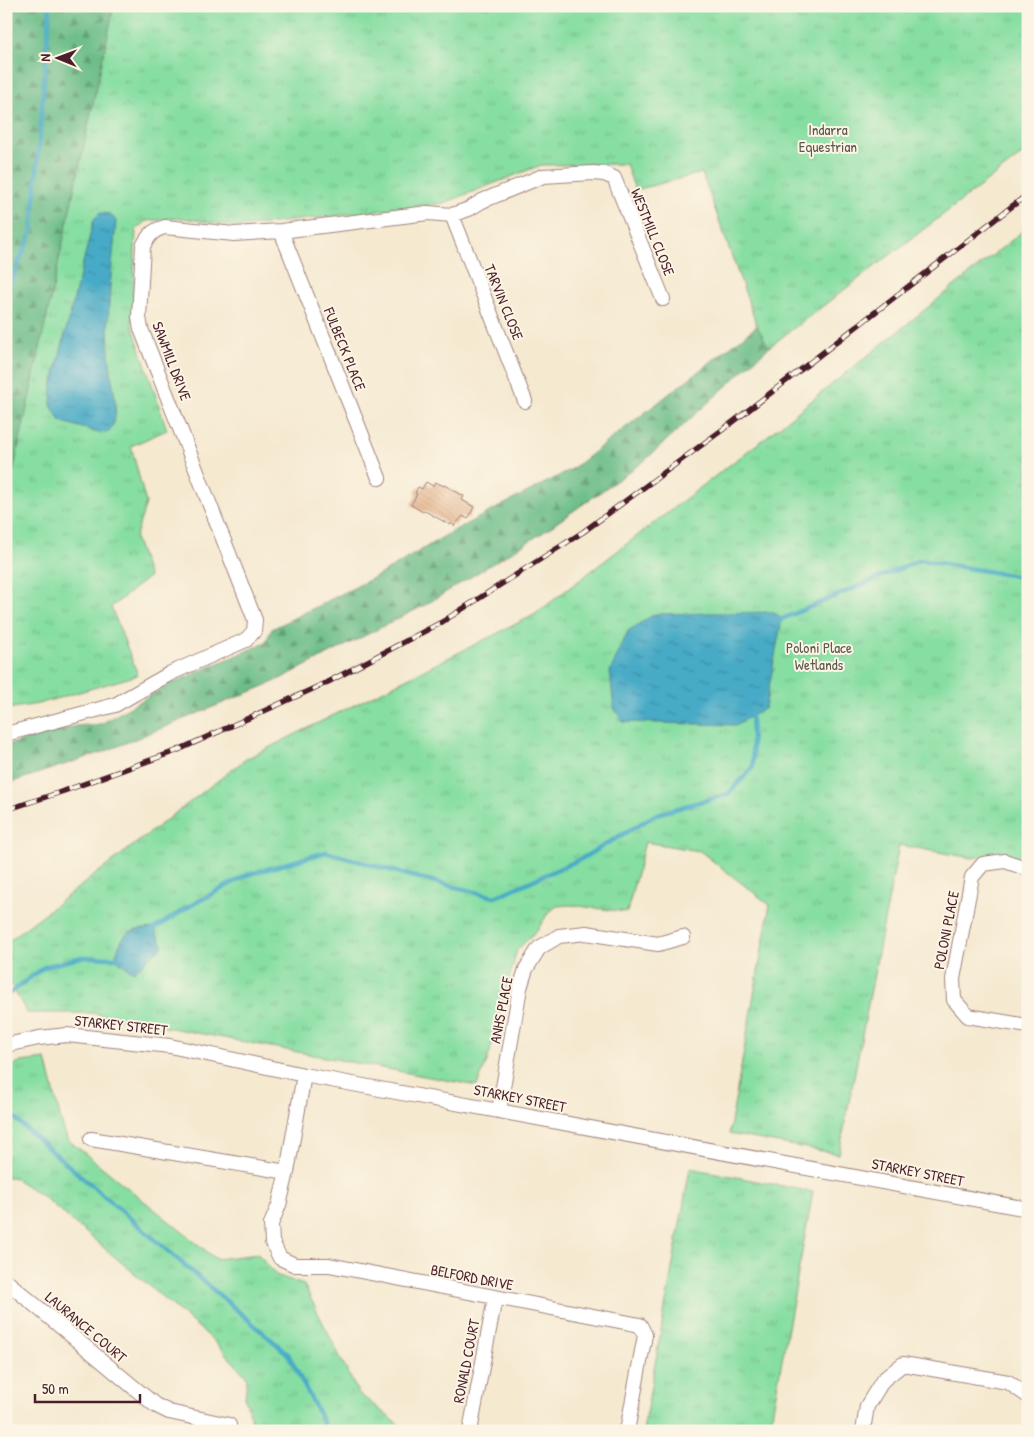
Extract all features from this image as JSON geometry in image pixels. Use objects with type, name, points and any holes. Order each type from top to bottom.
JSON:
[{"type":"street","name":"SAWMILL DRIVE","points":[[6,734],[115,705],[171,673],[246,640],[254,631],[256,620],[141,329],[139,317],[143,246],[148,237],[156,230],[165,227],[234,234],[281,231],[428,213],[452,215],[543,176],[593,173],[604,174],[614,178]]},
{"type":"street","name":"WESTMILL CLOSE","points":[[614,178],[662,299]]},
{"type":"street","name":"TARVIN CLOSE","points":[[452,215],[526,401]]},
{"type":"street","name":"FULBECK PLACE","points":[[281,231],[379,478]]},
{"type":"street","name":"POLONI PLACE","points":[[1028,869],[1006,861],[983,864],[972,878],[953,979],[954,1000],[968,1016],[1028,1026]]},
{"type":"street","name":"ANHS PLACE","points":[[499,1111],[520,988],[526,969],[539,948],[559,936],[586,934],[658,944],[683,937]]},
{"type":"street","name":"STARKEY STREET","points":[[6,1046],[39,1038],[67,1035],[170,1046],[304,1075],[1028,1209]]},
{"type":"street","name":"BELFORD DRIVE","points":[[304,1075],[287,1172],[279,1205],[271,1224],[272,1242],[280,1258],[294,1265],[329,1265],[640,1325],[645,1335],[627,1431]]},
{"type":"street","points":[[91,1139],[287,1172]]},
{"type":"street","name":"LAURANCE COURT","points":[[6,1281],[155,1405],[169,1412],[229,1425]]},
{"type":"street","name":"RONALD COURT","points":[[470,1431],[495,1298]]},
{"type":"street","points":[[862,1431],[867,1406],[883,1380],[903,1364],[1008,1382],[1028,1396]]},
{"type":"green space","points":[[6,6],[112,6],[112,16],[6,505]]},
{"type":"green space","name":"Indarra Equestrian","points":[[112,6],[1028,6],[1028,150],[769,347],[757,326],[702,173],[635,190],[626,164],[541,165],[444,203],[239,227],[182,218],[146,221],[136,229],[132,324],[167,430],[131,446],[146,503],[135,538],[149,577],[111,607],[138,675],[38,704],[6,709],[6,505],[112,16]]},
{"type":"green space","name":"Poloni Place Wetlands","points":[[1028,227],[1028,861],[1004,853],[972,858],[899,845],[839,1154],[729,1134],[770,905],[700,851],[645,842],[627,912],[570,905],[557,906],[548,913],[538,929],[517,950],[488,1059],[477,1086],[92,1013],[27,1013],[6,976],[6,943],[246,759],[534,615],[765,438]]},
{"type":"green space","points":[[757,326],[769,347],[643,462],[542,533],[425,605],[274,682],[106,751],[6,784],[6,745],[76,726],[101,724],[168,685],[265,643],[272,629],[381,574],[453,531],[572,469]]},
{"type":"green space","points":[[46,1059],[67,1139],[216,1259],[258,1254],[276,1275],[304,1285],[358,1393],[407,1431],[257,1431],[252,1427],[251,1416],[245,1399],[247,1377],[211,1338],[45,1198],[13,1177],[6,1177],[6,1068],[21,1062]]},
{"type":"green space","points":[[690,1168],[813,1192],[769,1431],[643,1431]]},
{"type":"water","points":[[100,213],[110,214],[116,221],[109,297],[108,335],[115,419],[109,432],[99,433],[60,421],[51,405],[52,386],[94,219]]},
{"type":"water","points":[[774,612],[782,619],[765,708],[736,725],[623,722],[614,708],[610,672],[628,631],[655,614]]},
{"type":"water","points":[[154,928],[163,946],[133,972],[115,958],[121,942],[127,934],[132,931]]},
{"type":"building","points":[[426,482],[433,486],[435,482],[444,485],[464,496],[462,500],[474,507],[468,519],[463,516],[454,526],[411,505],[417,494],[415,493],[418,487],[422,489]]},
{"type":"waterway","points":[[6,294],[32,231],[50,6]]},
{"type":"waterway","points":[[777,622],[920,560],[1028,578]]},
{"type":"waterway","points":[[151,931],[188,907],[247,875],[326,852],[495,897],[581,859],[657,814],[728,794],[753,767],[750,712]]},
{"type":"waterway","points":[[6,996],[44,967],[82,957],[115,958],[121,955]]},
{"type":"waterway","points":[[6,1109],[25,1128],[288,1354],[322,1420],[325,1431]]},
{"type":"railway","points":[[6,810],[176,751],[328,682],[442,622],[583,532],[733,422],[1028,194]]}]
